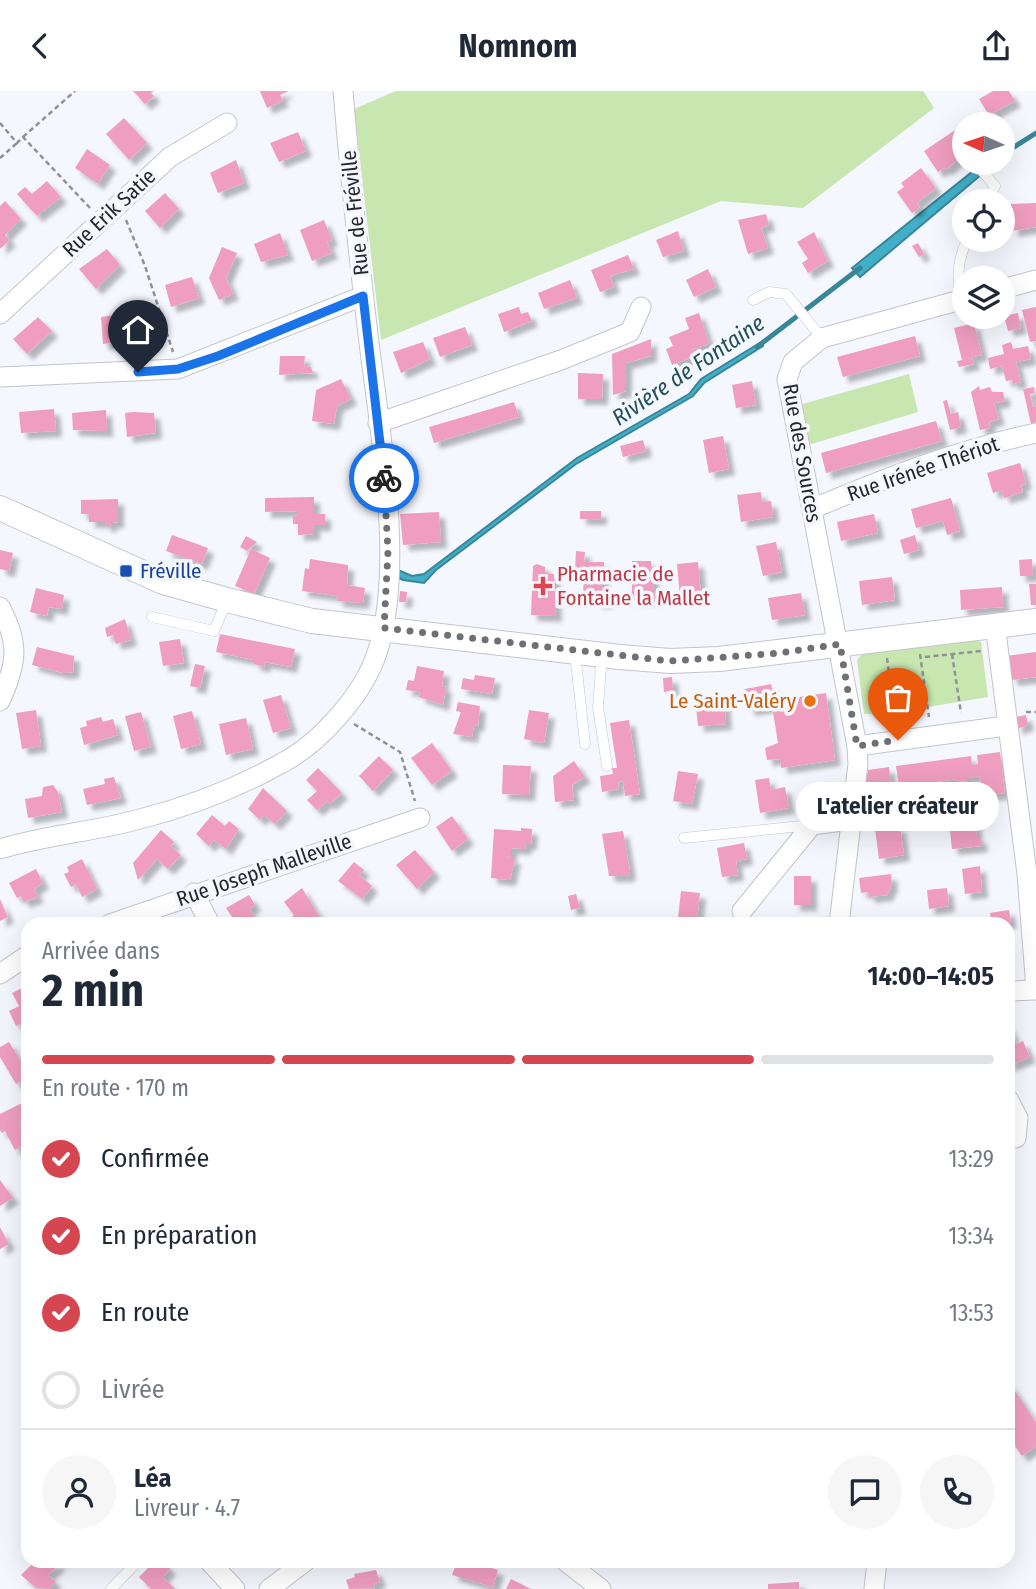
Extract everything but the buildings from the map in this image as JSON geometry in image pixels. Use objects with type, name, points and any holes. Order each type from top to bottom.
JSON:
[{"type":"street","name":"Rue de Fréville","points":[[0,849],[36,838],[138,820],[196,801],[282,764],[315,741],[339,715],[368,675],[384,628],[388,512],[343,91]]},
{"type":"street","name":"Rue Erik Satie","points":[[0,314],[170,157],[227,124]]},
{"type":"street","points":[[1015,286],[1036,280]]},
{"type":"street","points":[[0,377],[178,369],[363,296]]},
{"type":"street","name":"Rue des Sources","points":[[840,917],[858,764],[857,746],[840,644],[787,379],[793,362],[817,332],[952,302]]},
{"type":"street","points":[[379,423],[561,360],[630,332],[641,307]]},
{"type":"street","name":"Rue Irénée Thériot","points":[[811,509],[880,480],[964,451],[1036,433]]},
{"type":"street","points":[[0,507],[163,582],[312,621],[602,655],[670,661],[719,659],[1036,621]]},
{"type":"street","points":[[0,607],[13,631],[15,650],[9,682],[0,701]]},
{"type":"street","points":[[995,624],[1027,874],[1036,989],[1015,990]]},
{"type":"street","points":[[857,746],[1006,726]]},
{"type":"street","name":"Rue Joseph Malleville","points":[[129,917],[420,818]]},
{"type":"street","points":[[742,911],[812,825],[850,820]]},
{"type":"street","points":[[194,893],[206,917]]},
{"type":"street","points":[[0,974],[21,960]]},
{"type":"street","points":[[1015,1112],[1018,1118],[1016,1138]]},
{"type":"street","points":[[216,1568],[235,1589]]},
{"type":"street","points":[[270,1589],[297,1568]]},
{"type":"street","points":[[574,1568],[601,1589]]},
{"type":"street","points":[[874,1589],[876,1568]]},
{"type":"lane","points":[[985,175],[995,186],[993,189]]},
{"type":"lane","points":[[753,300],[769,292],[786,294],[817,332]]},
{"type":"lane","points":[[152,617],[214,631],[227,600]]},
{"type":"lane","points":[[575,652],[585,744]]},
{"type":"lane","points":[[602,655],[598,707],[607,766]]},
{"type":"lane","points":[[684,838],[812,825]]},
{"type":"lane","points":[[111,1589],[131,1568]]},
{"type":"path","points":[[0,158],[75,91]]},
{"type":"path","points":[[0,123],[17,143]]},
{"type":"path","points":[[23,137],[102,220]]},
{"type":"path","points":[[119,204],[145,266],[178,369]]},
{"type":"path","points":[[949,630],[964,731]]},
{"type":"path","points":[[917,634],[931,736]]},
{"type":"path","points":[[884,638],[898,740]]},
{"type":"path","points":[[339,715],[400,752],[420,818]]},
{"type":"green space","points":[[396,91],[923,91],[934,108],[803,208],[721,201],[381,340],[354,109]]},
{"type":"green space","points":[[909,374],[918,412],[808,445],[799,405]]},
{"type":"green space","points":[[970,638],[981,642],[988,697],[892,713],[864,714],[857,660],[864,652]]},
{"type":"water","points":[[968,175],[981,175],[964,189],[952,189],[952,199],[860,277],[852,268]]},
{"type":"water","points":[[763,341],[763,346],[704,383],[693,396],[576,464],[436,570],[424,583],[403,580],[392,574],[393,568],[412,576],[424,574],[577,458],[689,394],[701,379]]},
{"type":"waterway","name":"Rivière de Fontaine","points":[[1015,146],[1036,133]]},
{"type":"waterway","name":"Rivière de Fontaine","points":[[757,347],[860,268]]},
{"type":"way so far","points":[[384,478],[388,512],[388,571],[384,628],[670,661],[780,653],[840,644],[857,746],[898,740]]},
{"type":"place","name":"Fréville","points":[[126,571]]},
{"type":"place","name":"Pharmacie de Fontaine la Mallet","points":[[543,586]]},
{"type":"place","name":"Le Saint-Valéry","points":[[810,701]]},
{"type":"place","name":"L'atelier créateur","points":[[898,740]]},
{"type":"route","points":[[138,372],[178,369],[218,356],[363,296],[384,478]]}]
